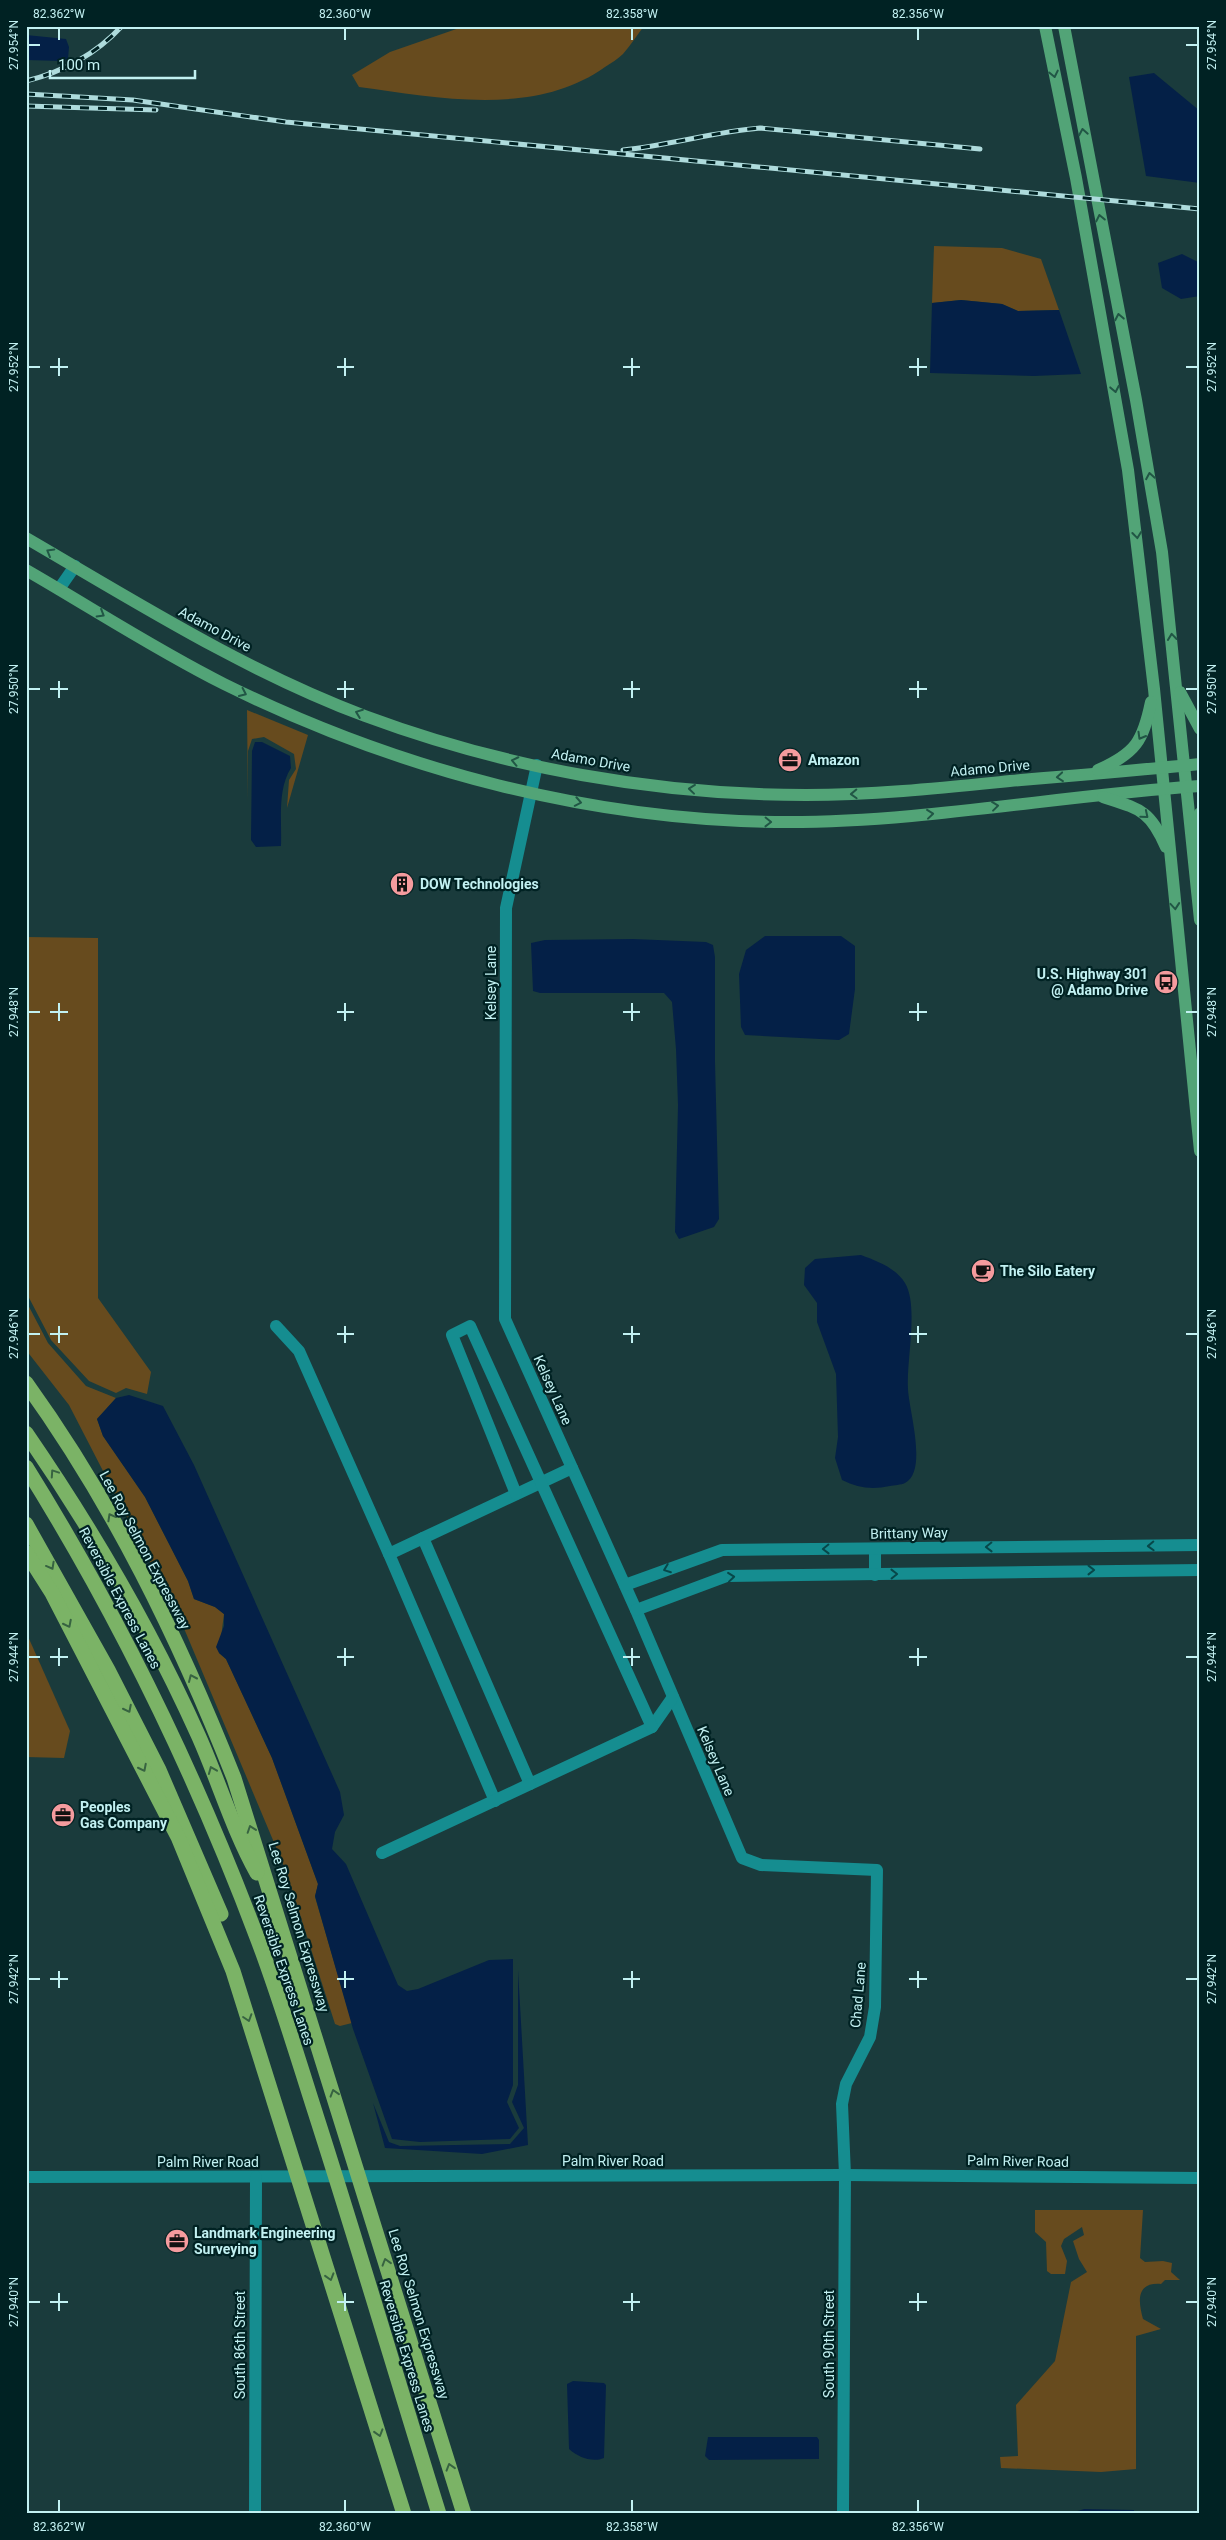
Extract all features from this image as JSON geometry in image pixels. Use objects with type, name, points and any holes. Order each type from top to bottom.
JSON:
[{"type":"highway","name":"Lee Roy Selmon Expressway","points":[[26,1383],[103,1503],[160,1606],[234,1778],[464,2514]]},
{"type":"highway","points":[[26,1433],[84,1520],[139,1615],[199,1737],[254,1868],[271,1892]]},
{"type":"highway","name":"Reversible Express Lanes","points":[[26,1467],[69,1537],[113,1617],[152,1694],[202,1804],[259,1942],[324,2140],[439,2514]]},
{"type":"highway","points":[[26,1524],[108,1670],[159,1770],[200,1861],[225,1925],[233,1971]]},
{"type":"highway","points":[[26,1552],[52,1593],[178,1837],[233,1971],[288,2140],[404,2514]]},
{"type":"main road","points":[[1045,26],[1076,178],[1128,470],[1154,689],[1200,1151]]},
{"type":"main road","points":[[1064,26],[1152,487],[1163,561],[1200,920]]},
{"type":"main road","name":"Adamo Drive","points":[[26,538],[191,635],[319,697],[414,733],[492,756],[589,776],[678,788],[788,795],[884,792],[1200,764]]},
{"type":"main road","points":[[26,570],[185,664],[308,722],[397,756],[487,782],[584,803],[687,818],[787,822],[911,816],[1163,788],[1200,786]]},
{"type":"main road","points":[[1176,686],[1200,729]]},
{"type":"main road","points":[[1086,775],[1117,762],[1133,750],[1146,728],[1154,689]]},
{"type":"main road","points":[[1101,796],[1136,808],[1148,816],[1160,835],[1170,858]]},
{"type":"main road","points":[[1191,841],[1200,813]]},
{"type":"street","points":[[60,589],[75,566]]},
{"type":"street","name":"Kelsey Lane","points":[[537,765],[506,908],[505,1319],[636,1610],[742,1858],[761,1864],[877,1870]]},
{"type":"street","points":[[276,1326],[299,1351],[495,1800]]},
{"type":"street","points":[[516,1494],[452,1335],[470,1326],[652,1726]]},
{"type":"street","points":[[389,1554],[572,1468]]},
{"type":"street","points":[[423,1538],[530,1784]]},
{"type":"street","name":"Brittany Way","points":[[625,1586],[722,1550],[1200,1544]]},
{"type":"street","points":[[1058,1547],[1058,1570]]},
{"type":"street","points":[[874,1549],[874,1575]]},
{"type":"street","points":[[636,1610],[727,1576],[874,1575],[1058,1570],[1200,1570]]},
{"type":"street","points":[[382,1853],[652,1726],[673,1696]]},
{"type":"street","name":"Chad Lane","points":[[845,2175],[844,2094],[846,2084],[870,2037],[875,2007],[877,1870]]},
{"type":"street","name":"Palm River Road","points":[[26,2177],[845,2175],[1200,2178]]},
{"type":"street","name":"South 90th Street","points":[[844,2514],[845,2175]]},
{"type":"street","name":"South 86th Street","points":[[255,2514],[256,2177]]},
{"type":"shaded area","points":[[465,26],[644,26],[621,56],[578,83],[548,93],[486,100],[421,96],[359,87],[352,75],[390,52]]},
{"type":"shaded area","points":[[934,246],[1002,248],[1041,259],[1059,310],[1018,311],[1002,304],[961,300],[932,303]]},
{"type":"shaded area","points":[[247,710],[308,735],[287,808],[289,780],[296,769],[294,754],[264,737],[252,739],[248,751],[248,801]]},
{"type":"shaded area","points":[[26,937],[98,938],[98,1298],[151,1372],[147,1394],[126,1388],[116,1393],[89,1381],[51,1340],[26,1292]]},
{"type":"shaded area","points":[[26,1301],[48,1343],[86,1386],[116,1398],[97,1419],[103,1436],[145,1497],[188,1581],[194,1599],[215,1607],[224,1614],[219,1653],[226,1659],[272,1758],[318,1884],[315,1897],[352,2023],[340,2026],[335,2024],[286,1871],[183,1626],[69,1405],[26,1350]]},
{"type":"shaded area","points":[[26,1632],[70,1731],[64,1758],[26,1757]]},
{"type":"shaded area","points":[[1035,2210],[1143,2210],[1140,2258],[1145,2262],[1163,2261],[1172,2263],[1171,2272],[1180,2280],[1165,2280],[1161,2284],[1147,2286],[1141,2294],[1140,2306],[1143,2319],[1161,2329],[1136,2336],[1136,2469],[1101,2472],[1001,2468],[1000,2457],[1018,2456],[1016,2405],[1055,2361],[1071,2282],[1087,2272],[1079,2259],[1073,2241],[1084,2235],[1082,2227],[1064,2239],[1061,2246],[1067,2261],[1065,2274],[1051,2274],[1047,2271],[1046,2242],[1035,2232]]},
{"type":"water","points":[[26,35],[66,39],[69,47],[68,59],[62,61],[26,60]]},
{"type":"water","points":[[1154,73],[1200,111],[1200,183],[1146,176],[1129,77]]},
{"type":"water","points":[[1182,254],[1200,263],[1200,296],[1181,299],[1162,288],[1158,263]]},
{"type":"water","points":[[961,300],[1002,304],[1018,311],[1059,310],[1081,374],[1034,376],[930,373],[932,303]]},
{"type":"water","points":[[255,742],[262,742],[290,756],[291,768],[282,796],[281,846],[256,847],[251,840],[252,751]]},
{"type":"water","points":[[765,936],[841,936],[855,946],[855,989],[849,1034],[839,1040],[745,1035],[741,1027],[739,974],[746,950]]},
{"type":"water","points":[[633,939],[706,942],[713,945],[715,957],[715,1062],[719,1219],[714,1227],[679,1239],[675,1232],[678,1105],[672,1002],[664,993],[540,993],[533,991],[531,943],[545,940]]},
{"type":"water","points":[[861,1255],[897,1273],[905,1283],[911,1305],[912,1320],[908,1389],[916,1440],[915,1466],[912,1476],[905,1483],[877,1488],[854,1485],[842,1480],[835,1458],[838,1437],[836,1374],[817,1322],[817,1303],[804,1285],[805,1268],[815,1259]]},
{"type":"water","points":[[129,1395],[163,1406],[194,1465],[340,1792],[344,1815],[335,1832],[332,1849],[346,1864],[398,1985],[407,1991],[418,1989],[489,1960],[513,1959],[513,2085],[507,2102],[519,2128],[510,2139],[420,2142],[392,2139],[353,2029],[315,1896],[318,1884],[272,1758],[226,1659],[219,1653],[216,1647],[224,1626],[224,1614],[215,1607],[194,1599],[188,1581],[145,1497],[103,1436],[97,1419],[116,1398]]},
{"type":"water","points":[[518,1970],[528,2145],[482,2154],[385,2148],[373,2103],[389,2142],[400,2146],[510,2144],[524,2128],[512,2102],[518,2085]]},
{"type":"water","points":[[573,2381],[604,2383],[606,2385],[604,2458],[595,2460],[585,2458],[569,2449],[567,2384]]},
{"type":"water","points":[[708,2437],[817,2437],[819,2440],[819,2459],[709,2460],[705,2456]]},
{"type":"water","points":[[1084,2509],[1134,2510],[1134,2514],[1068,2514]]},
{"type":"railway","points":[[26,81],[53,73],[78,61],[101,45],[122,26]]},
{"type":"railway","points":[[26,94],[133,100],[286,122],[1200,209]]},
{"type":"railway","points":[[26,106],[156,110]]},
{"type":"railway","points":[[623,150],[760,128],[980,149]]},
{"type":"place","name":"Amazon","points":[[790,760]]},
{"type":"place","name":"DOW Technologies","points":[[402,884]]},
{"type":"place","name":"U.S. Highway 301 @ Adamo Drive","points":[[1166,982]]},
{"type":"place","name":"The Silo Eatery","points":[[983,1271]]},
{"type":"place","name":"Peoples Gas Company","points":[[63,1815]]},
{"type":"place","name":"Landmark Engineering Surveying","points":[[177,2241]]}]
